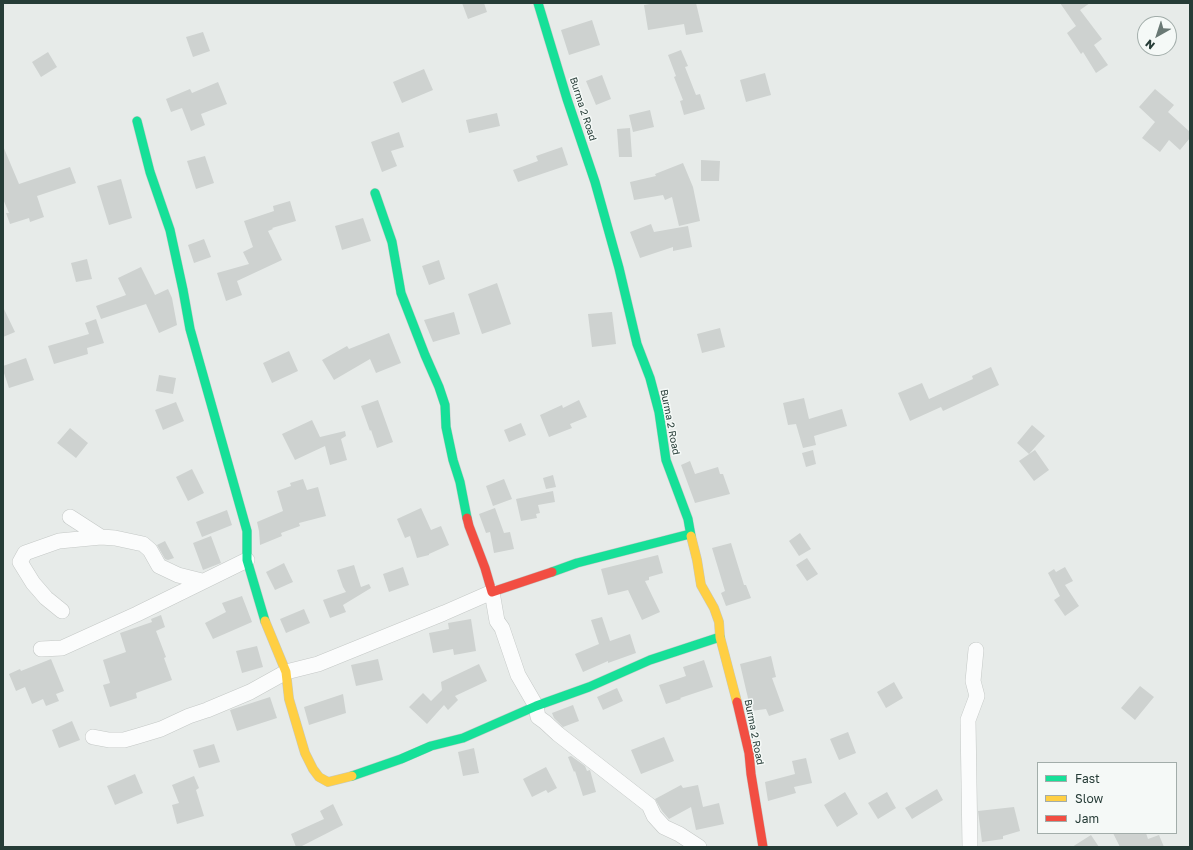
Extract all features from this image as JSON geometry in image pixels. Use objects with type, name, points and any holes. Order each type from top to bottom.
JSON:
[{"type":"street","name":"Burma 2 Road","points":[[538,3],[567,99],[595,182],[638,344],[650,378],[659,412],[666,460],[688,519],[701,586],[714,608],[719,622],[720,637],[749,752],[751,774],[763,847]]},
{"type":"street","points":[[137,121],[150,172],[170,230],[190,329],[247,531],[247,560],[263,616],[286,672],[289,699],[305,752],[312,769],[319,777],[328,782],[343,779],[401,759],[432,746],[463,738],[536,706],[589,687],[650,660],[720,637]]},
{"type":"street","points":[[375,193],[392,242],[400,292],[445,405],[446,427],[453,460],[460,482],[469,526],[485,568],[492,592],[497,621],[502,628],[518,675],[536,706],[538,717],[649,805],[654,816],[664,827],[679,834],[698,847]]},
{"type":"street","points":[[70,517],[101,537]]},
{"type":"street","points":[[93,737],[109,740],[124,740],[161,729],[189,716],[250,692],[286,672],[318,664],[492,592],[577,563],[690,534]]},
{"type":"street","points":[[62,611],[46,598],[33,583],[20,562],[25,553],[59,541],[101,537],[115,538],[143,544],[150,550],[159,566],[178,575],[202,581]]},
{"type":"street","points":[[41,649],[62,648],[137,614],[247,560]]},
{"type":"street","points":[[970,847],[968,720],[977,696],[973,681],[976,650]]},
{"type":"building","points":[[462,3],[484,3],[487,12],[468,19]]},
{"type":"building","points":[[656,3],[696,3],[703,32],[686,35],[684,24],[648,30],[644,5]]},
{"type":"building","points":[[1060,3],[1090,3],[1080,10],[1102,39],[1094,45],[1108,65],[1096,73],[1083,52],[1081,54],[1067,33],[1076,26]]},
{"type":"building","points":[[592,20],[600,45],[569,55],[561,30]]},
{"type":"building","points":[[203,32],[210,51],[193,57],[186,37]]},
{"type":"building","points":[[681,50],[688,66],[685,67],[696,95],[700,94],[705,109],[684,115],[680,101],[683,100],[674,77],[676,76],[668,55]]},
{"type":"building","points":[[48,52],[57,67],[41,77],[32,62]]},
{"type":"building","points":[[424,69],[433,90],[402,103],[393,82]]},
{"type":"building","points":[[765,73],[771,95],[746,102],[740,80]]},
{"type":"building","points":[[602,75],[611,99],[596,105],[586,81]]},
{"type":"building","points":[[218,82],[227,104],[201,114],[205,125],[191,131],[182,108],[171,112],[166,99],[190,89],[192,93]]},
{"type":"building","points":[[1155,89],[1174,105],[1168,112],[1190,132],[1190,138],[1180,150],[1169,140],[1160,152],[1142,138],[1155,122],[1139,107]]},
{"type":"building","points":[[650,110],[654,127],[633,132],[629,115]]},
{"type":"building","points":[[497,113],[500,126],[469,133],[466,120]]},
{"type":"building","points":[[630,128],[632,157],[619,157],[617,129]]},
{"type":"building","points":[[399,132],[404,147],[391,151],[397,166],[382,172],[371,142]]},
{"type":"building","points":[[3,146],[19,184],[70,167],[76,183],[37,196],[44,217],[30,222],[29,218],[10,224],[6,213],[9,213],[3,199]]},
{"type":"building","points":[[562,147],[568,165],[518,182],[513,170],[538,161],[536,156]]},
{"type":"building","points":[[205,156],[214,183],[196,189],[187,161]]},
{"type":"building","points":[[701,160],[720,161],[719,181],[701,181]]},
{"type":"building","points":[[683,163],[693,187],[700,221],[679,226],[672,197],[665,200],[663,195],[634,200],[630,182],[656,176],[655,174]]},
{"type":"building","points":[[121,179],[132,218],[109,225],[97,186]]},
{"type":"building","points":[[290,201],[296,221],[272,228],[273,229],[268,231],[282,260],[237,281],[242,295],[226,301],[217,273],[249,264],[243,252],[253,247],[244,221],[274,211],[273,206]]},
{"type":"building","points":[[363,218],[371,241],[342,250],[335,226]]},
{"type":"building","points":[[651,224],[654,232],[688,226],[692,247],[673,251],[673,247],[640,258],[630,232]]},
{"type":"building","points":[[204,239],[211,257],[194,263],[188,245]]},
{"type":"building","points":[[87,259],[92,279],[76,282],[71,263]]},
{"type":"building","points":[[439,260],[445,279],[429,285],[422,266]]},
{"type":"building","points":[[141,267],[155,295],[168,289],[172,298],[177,325],[159,333],[146,304],[101,319],[96,306],[126,295],[118,278]]},
{"type":"building","points":[[497,283],[511,324],[482,334],[468,294]]},
{"type":"building","points":[[3,307],[15,332],[3,337]]},
{"type":"building","points":[[454,312],[460,334],[433,342],[424,320]]},
{"type":"building","points":[[612,312],[616,344],[592,347],[588,314]]},
{"type":"building","points":[[96,319],[104,343],[87,348],[88,354],[54,364],[48,346],[89,334],[85,323]]},
{"type":"building","points":[[720,328],[725,347],[702,353],[697,334]]},
{"type":"building","points":[[389,333],[401,363],[376,373],[370,359],[334,380],[322,360],[347,346],[349,349]]},
{"type":"building","points":[[289,351],[298,371],[272,383],[263,363]]},
{"type":"building","points":[[26,358],[34,380],[9,388],[3,366]]},
{"type":"building","points":[[991,367],[999,385],[943,411],[941,407],[910,421],[898,393],[922,383],[929,399],[973,379],[972,376]]},
{"type":"building","points":[[159,375],[176,378],[173,394],[156,391]]},
{"type":"building","points":[[804,398],[809,419],[842,409],[847,426],[814,436],[816,445],[803,448],[796,424],[788,425],[783,403]]},
{"type":"building","points":[[378,400],[393,442],[377,448],[361,406]]},
{"type":"building","points":[[579,400],[587,417],[570,424],[572,428],[549,437],[540,415],[562,405],[563,408]]},
{"type":"building","points":[[176,402],[184,421],[163,430],[155,410]]},
{"type":"building","points":[[312,420],[320,437],[345,431],[346,436],[341,439],[347,460],[330,465],[325,446],[295,460],[282,434]]},
{"type":"building","points":[[521,423],[526,435],[509,442],[504,430]]},
{"type":"building","points":[[1032,425],[1045,436],[1029,454],[1017,443]]},
{"type":"building","points":[[70,428],[88,443],[76,458],[57,443]]},
{"type":"building","points":[[813,450],[816,464],[806,467],[802,453]]},
{"type":"building","points":[[1035,450],[1049,470],[1034,481],[1019,461]]},
{"type":"building","points":[[690,461],[695,474],[718,467],[720,474],[723,474],[730,494],[695,503],[681,465]]},
{"type":"building","points":[[192,469],[204,493],[188,501],[176,477]]},
{"type":"building","points":[[553,475],[556,487],[546,489],[543,478]]},
{"type":"building","points":[[303,479],[307,490],[318,487],[326,516],[299,523],[300,526],[281,533],[282,536],[260,545],[257,522],[283,511],[277,491],[291,486],[290,483]]},
{"type":"building","points":[[504,479],[512,499],[493,506],[486,486]]},
{"type":"building","points":[[553,491],[555,502],[538,505],[540,513],[536,514],[537,518],[521,521],[516,499]]},
{"type":"building","points":[[421,508],[431,530],[441,526],[449,545],[429,555],[417,558],[410,536],[405,538],[397,519]]},
{"type":"building","points":[[495,508],[504,533],[510,532],[514,549],[494,553],[490,532],[486,533],[479,514]]},
{"type":"building","points":[[227,510],[232,525],[202,537],[196,522]]},
{"type":"building","points":[[800,533],[811,549],[799,556],[789,541]]},
{"type":"building","points":[[211,536],[221,563],[203,570],[193,543]]},
{"type":"building","points":[[165,541],[174,558],[168,560],[165,559],[157,545]]},
{"type":"building","points":[[731,543],[744,585],[746,585],[751,598],[726,606],[721,593],[725,591],[712,548]]},
{"type":"building","points":[[658,555],[663,573],[649,577],[649,580],[645,581],[660,612],[642,620],[628,590],[608,595],[601,569]]},
{"type":"building","points":[[807,558],[818,574],[807,581],[796,565]]},
{"type":"building","points":[[284,563],[293,582],[275,590],[266,572]]},
{"type":"building","points":[[354,565],[361,587],[369,584],[371,588],[343,605],[346,612],[330,618],[323,600],[346,592],[337,570]]},
{"type":"building","points":[[403,567],[409,585],[389,592],[383,574]]},
{"type":"building","points":[[1065,567],[1073,581],[1065,585],[1079,606],[1065,616],[1054,600],[1060,596],[1048,573],[1054,569],[1056,572]]},
{"type":"building","points":[[242,596],[252,622],[213,639],[205,623],[226,612],[222,603]]},
{"type":"building","points":[[304,609],[310,623],[286,633],[280,619]]},
{"type":"building","points":[[161,615],[165,627],[156,631],[166,657],[164,658],[172,680],[136,693],[137,698],[110,707],[103,685],[110,683],[103,660],[126,652],[120,633],[152,622],[151,619]]},
{"type":"building","points":[[602,617],[610,641],[630,634],[636,653],[608,663],[608,661],[583,672],[575,654],[599,644],[591,620]]},
{"type":"building","points":[[471,619],[476,651],[454,655],[453,649],[433,653],[429,633],[449,629],[448,623]]},
{"type":"building","points":[[257,646],[263,667],[242,673],[236,651]]},
{"type":"building","points":[[771,656],[776,677],[772,678],[784,711],[769,716],[766,709],[751,711],[740,664]]},
{"type":"building","points":[[51,659],[64,691],[56,694],[59,701],[46,706],[43,699],[32,704],[25,687],[16,691],[9,674],[20,669],[21,671]]},
{"type":"building","points":[[378,659],[383,680],[356,686],[351,665]]},
{"type":"building","points":[[704,660],[713,687],[666,704],[659,685],[686,676],[683,667]]},
{"type":"building","points":[[479,664],[487,681],[455,696],[458,700],[448,710],[444,705],[427,724],[409,707],[423,693],[431,701],[442,690],[441,682]]},
{"type":"building","points":[[894,682],[903,698],[886,708],[877,692]]},
{"type":"building","points":[[1140,686],[1154,697],[1135,720],[1121,708]]},
{"type":"building","points":[[617,688],[623,701],[603,710],[597,697]]},
{"type":"building","points":[[343,694],[346,713],[309,725],[304,707]]},
{"type":"building","points":[[270,697],[277,718],[237,731],[230,710]]},
{"type":"building","points":[[573,705],[579,721],[563,727],[554,718],[552,713]]},
{"type":"building","points":[[72,721],[80,740],[59,748],[52,730]]},
{"type":"building","points":[[848,732],[856,753],[839,760],[830,739]]},
{"type":"building","points":[[664,737],[674,761],[641,774],[631,750]]},
{"type":"building","points":[[214,744],[220,762],[199,768],[193,750]]},
{"type":"building","points":[[474,748],[479,773],[463,776],[458,752]]},
{"type":"building","points":[[571,756],[585,766],[587,771],[590,770],[596,792],[583,796],[575,771],[574,772],[568,757]]},
{"type":"building","points":[[806,758],[812,783],[794,787],[796,793],[768,801],[765,782],[795,774],[792,761]]},
{"type":"building","points":[[546,767],[557,788],[548,793],[546,790],[532,797],[523,779]]},
{"type":"building","points":[[135,774],[143,793],[115,805],[107,786]]},
{"type":"building","points":[[194,776],[199,788],[196,790],[204,816],[177,824],[172,805],[179,803],[172,785]]},
{"type":"building","points":[[681,785],[683,788],[698,785],[703,807],[719,803],[724,824],[696,830],[691,807],[669,819],[655,799]]},
{"type":"building","points":[[937,789],[943,800],[912,819],[905,808]]},
{"type":"building","points":[[845,792],[858,814],[837,827],[824,805]]},
{"type":"building","points":[[887,792],[896,808],[878,819],[868,803]]},
{"type":"building","points":[[333,804],[343,825],[300,847],[296,847],[291,834],[324,819],[320,811]]},
{"type":"building","points":[[1014,807],[1020,831],[1003,836],[1003,839],[982,842],[978,811]]},
{"type":"building","points":[[1114,834],[1146,834],[1148,839],[1159,835],[1164,847],[1120,847]]},
{"type":"building","points":[[1091,835],[1099,847],[1072,847]]},
{"type":"traffic: fast","points":[[538,3],[567,99],[595,182],[619,268],[637,344],[650,378],[659,412],[666,460],[688,519],[691,536]]},
{"type":"traffic: fast","points":[[137,121],[150,172],[170,230],[190,329],[247,531],[247,560],[265,621]]},
{"type":"traffic: fast","points":[[375,193],[392,242],[401,293],[445,405],[446,427],[453,460],[460,482],[467,518]]},
{"type":"traffic: fast","points":[[552,572],[577,563],[690,534]]},
{"type":"traffic: fast","points":[[352,776],[401,759],[431,746],[463,738],[536,706],[589,687],[650,660],[720,637]]},
{"type":"traffic: slow","points":[[691,536],[701,585],[714,608],[719,622],[720,637],[737,702]]},
{"type":"traffic: slow","points":[[265,621],[286,672],[289,699],[305,753],[313,769],[319,777],[328,782],[352,776]]},
{"type":"traffic: jam","points":[[467,518],[492,592],[552,572]]},
{"type":"traffic: jam","points":[[737,702],[749,753],[763,847]]}]
